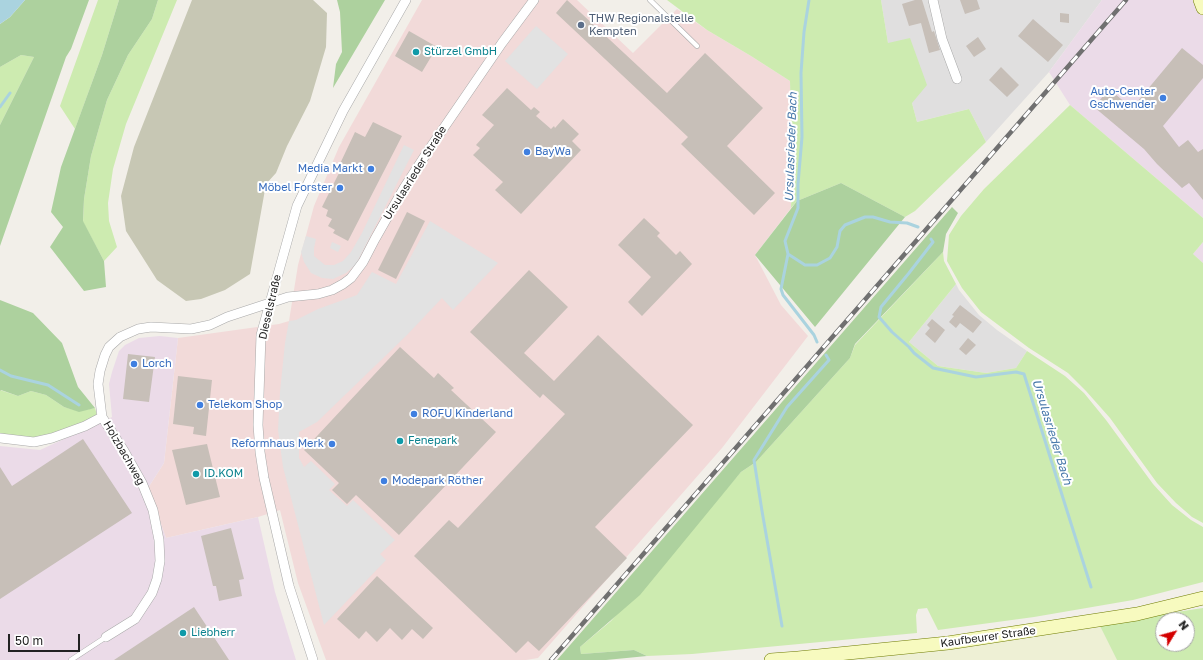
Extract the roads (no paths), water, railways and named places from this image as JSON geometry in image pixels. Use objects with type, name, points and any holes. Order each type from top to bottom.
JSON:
[{"type":"main road","points":[[1200,0],[1203,8]]},
{"type":"main road","name":"Kaufbeurer Straße","points":[[771,660],[937,644],[1136,614],[1203,598]]},
{"type":"street","name":"Dieselstraße","points":[[312,660],[289,586],[264,478],[260,452],[258,424],[262,335],[269,304],[297,206],[342,112],[406,0]]},
{"type":"street","name":"Ursulasrieder Straße","points":[[269,304],[288,297],[318,294],[332,290],[351,278],[363,262],[404,188],[430,148],[502,43],[534,0]]},
{"type":"street","points":[[933,0],[942,39],[957,79]]},
{"type":"street","name":"Holzbachweg","points":[[106,637],[135,619],[152,593],[157,579],[160,561],[159,540],[145,490],[124,451],[102,416],[98,384],[105,355],[109,347],[120,337],[138,329],[151,327],[191,329],[210,325],[227,317],[269,304]]},
{"type":"street","points":[[0,438],[34,442],[52,438],[85,426],[102,416]]},
{"type":"lane","points":[[650,0],[697,46]]},
{"type":"lane","points":[[71,660],[106,637]]},
{"type":"water","points":[[0,0],[25,0],[10,17],[0,24]]},
{"type":"waterway","name":"Ursulasrieder Bach","points":[[809,0],[804,32],[801,73],[802,137],[798,184],[798,208],[785,241],[788,254],[805,265],[817,265],[830,258],[837,247],[840,231],[845,225],[865,217],[873,217],[890,222],[907,223],[918,227]]},
{"type":"waterway","points":[[0,107],[10,93]]},
{"type":"waterway","name":"Ursulasrieder Bach","points":[[931,239],[933,242],[881,307],[879,317],[914,353],[933,368],[976,377],[1016,372],[1024,374],[1091,587]]},
{"type":"waterway","points":[[788,254],[781,289],[783,295],[814,335],[817,342]]},
{"type":"waterway","points":[[782,626],[754,460],[787,407],[829,360],[826,355]]},
{"type":"waterway","points":[[0,370],[11,376],[48,385],[79,405]]},
{"type":"railway","points":[[551,660],[1126,0]]},
{"type":"place","name":"THW Regionalstelle Kempten","points":[[581,25]]},
{"type":"place","name":"Stürzel GmbH","points":[[416,52]]},
{"type":"place","name":"Auto-Center Gschwender","points":[[1163,98]]},
{"type":"place","name":"BayWa","points":[[527,152]]},
{"type":"place","name":"Media Markt","points":[[371,169]]},
{"type":"place","name":"Möbel Forster","points":[[340,188]]},
{"type":"place","name":"Lorch","points":[[134,364]]},
{"type":"place","name":"Telekom Shop","points":[[200,405]]},
{"type":"place","name":"ROFU Kinderland","points":[[414,414]]},
{"type":"place","name":"Fenepark","points":[[400,441]]},
{"type":"place","name":"Reformhaus Merk","points":[[332,444]]},
{"type":"place","name":"ID.KOM","points":[[196,474]]},
{"type":"place","name":"Modepark Röther","points":[[384,481]]},
{"type":"place","name":"Liebherr","points":[[183,633]]}]
